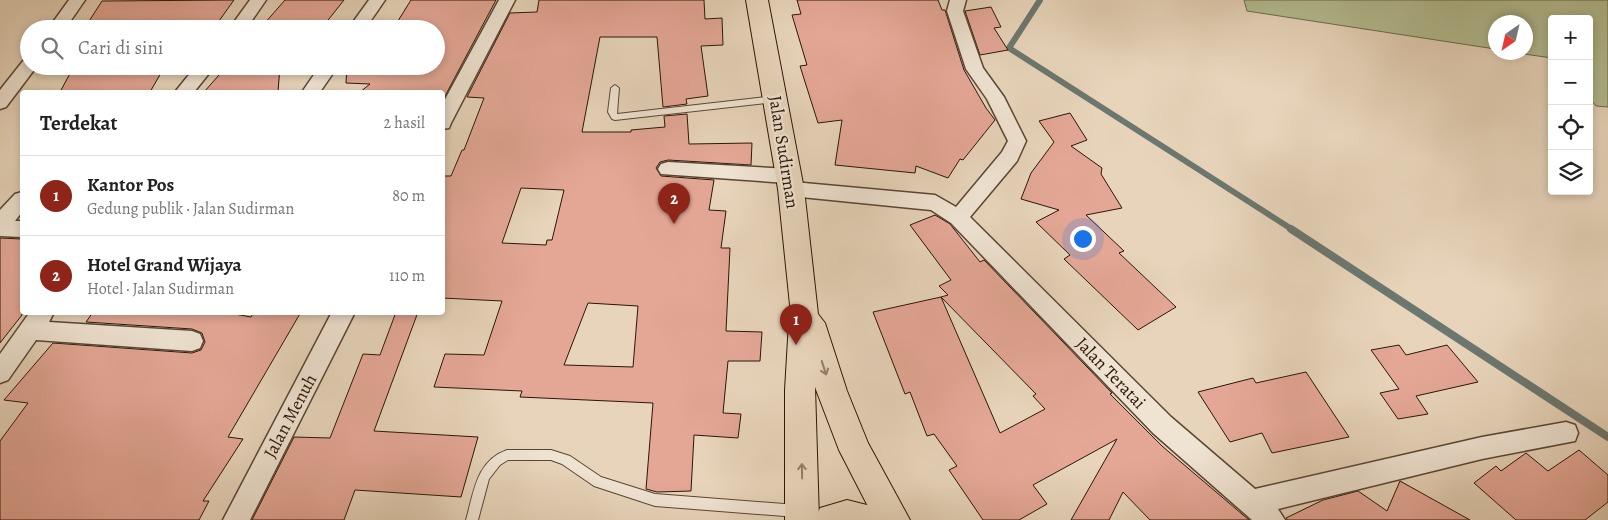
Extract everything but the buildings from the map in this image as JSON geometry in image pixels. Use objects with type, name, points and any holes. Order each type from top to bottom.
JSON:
[{"type":"main road","name":"Jalan Sudirman","points":[[757,0],[790,182],[804,305],[800,390],[812,517]]},
{"type":"main road","name":"Jalan Sudirman","points":[[804,305],[832,391],[855,450],[893,520]]},
{"type":"main road","points":[[812,517],[847,516],[867,520]]},
{"type":"street","points":[[63,20],[78,0]]},
{"type":"street","points":[[244,20],[258,0]]},
{"type":"street","points":[[363,20],[377,0]]},
{"type":"street","points":[[445,117],[506,0]]},
{"type":"street","points":[[958,0],[955,10],[975,69],[995,97],[1016,142],[1010,156],[958,218]]},
{"type":"street","points":[[0,102],[21,75]]},
{"type":"street","points":[[186,90],[198,75]]},
{"type":"street","points":[[312,90],[323,75]]},
{"type":"street","name":"Jalan Teratai","points":[[668,169],[790,182],[934,203],[958,218],[1081,341],[1162,426],[1272,520]]},
{"type":"street","points":[[0,226],[20,201]]},
{"type":"street","points":[[0,226],[20,229]]},
{"type":"street","name":"Jalan Menuh","points":[[236,520],[342,315]]},
{"type":"street","points":[[0,372],[37,321],[192,341]]},
{"type":"street","points":[[1250,503],[1482,448],[1566,434]]},
{"type":"lane","points":[[615,88],[612,112],[615,118],[775,99]]},
{"type":"lane","points":[[472,520],[484,476],[496,461],[507,455],[551,455],[566,460],[598,482],[655,500],[812,517]]},
{"type":"green space","points":[[1244,0],[1608,0],[1608,107],[1596,106],[1593,103],[1593,15],[1548,15],[1548,57],[1533,55],[1533,15],[1488,15],[1488,48],[1247,11]]},
{"type":"waterway","points":[[1040,0],[1009,48],[1293,230]]},
{"type":"waterway","points":[[1291,229],[1608,437]]},
{"type":"place","name":"Hotel Grand Wijaya","points":[[674,224]]},
{"type":"place","name":"Kantor Pos","points":[[796,345]]}]
